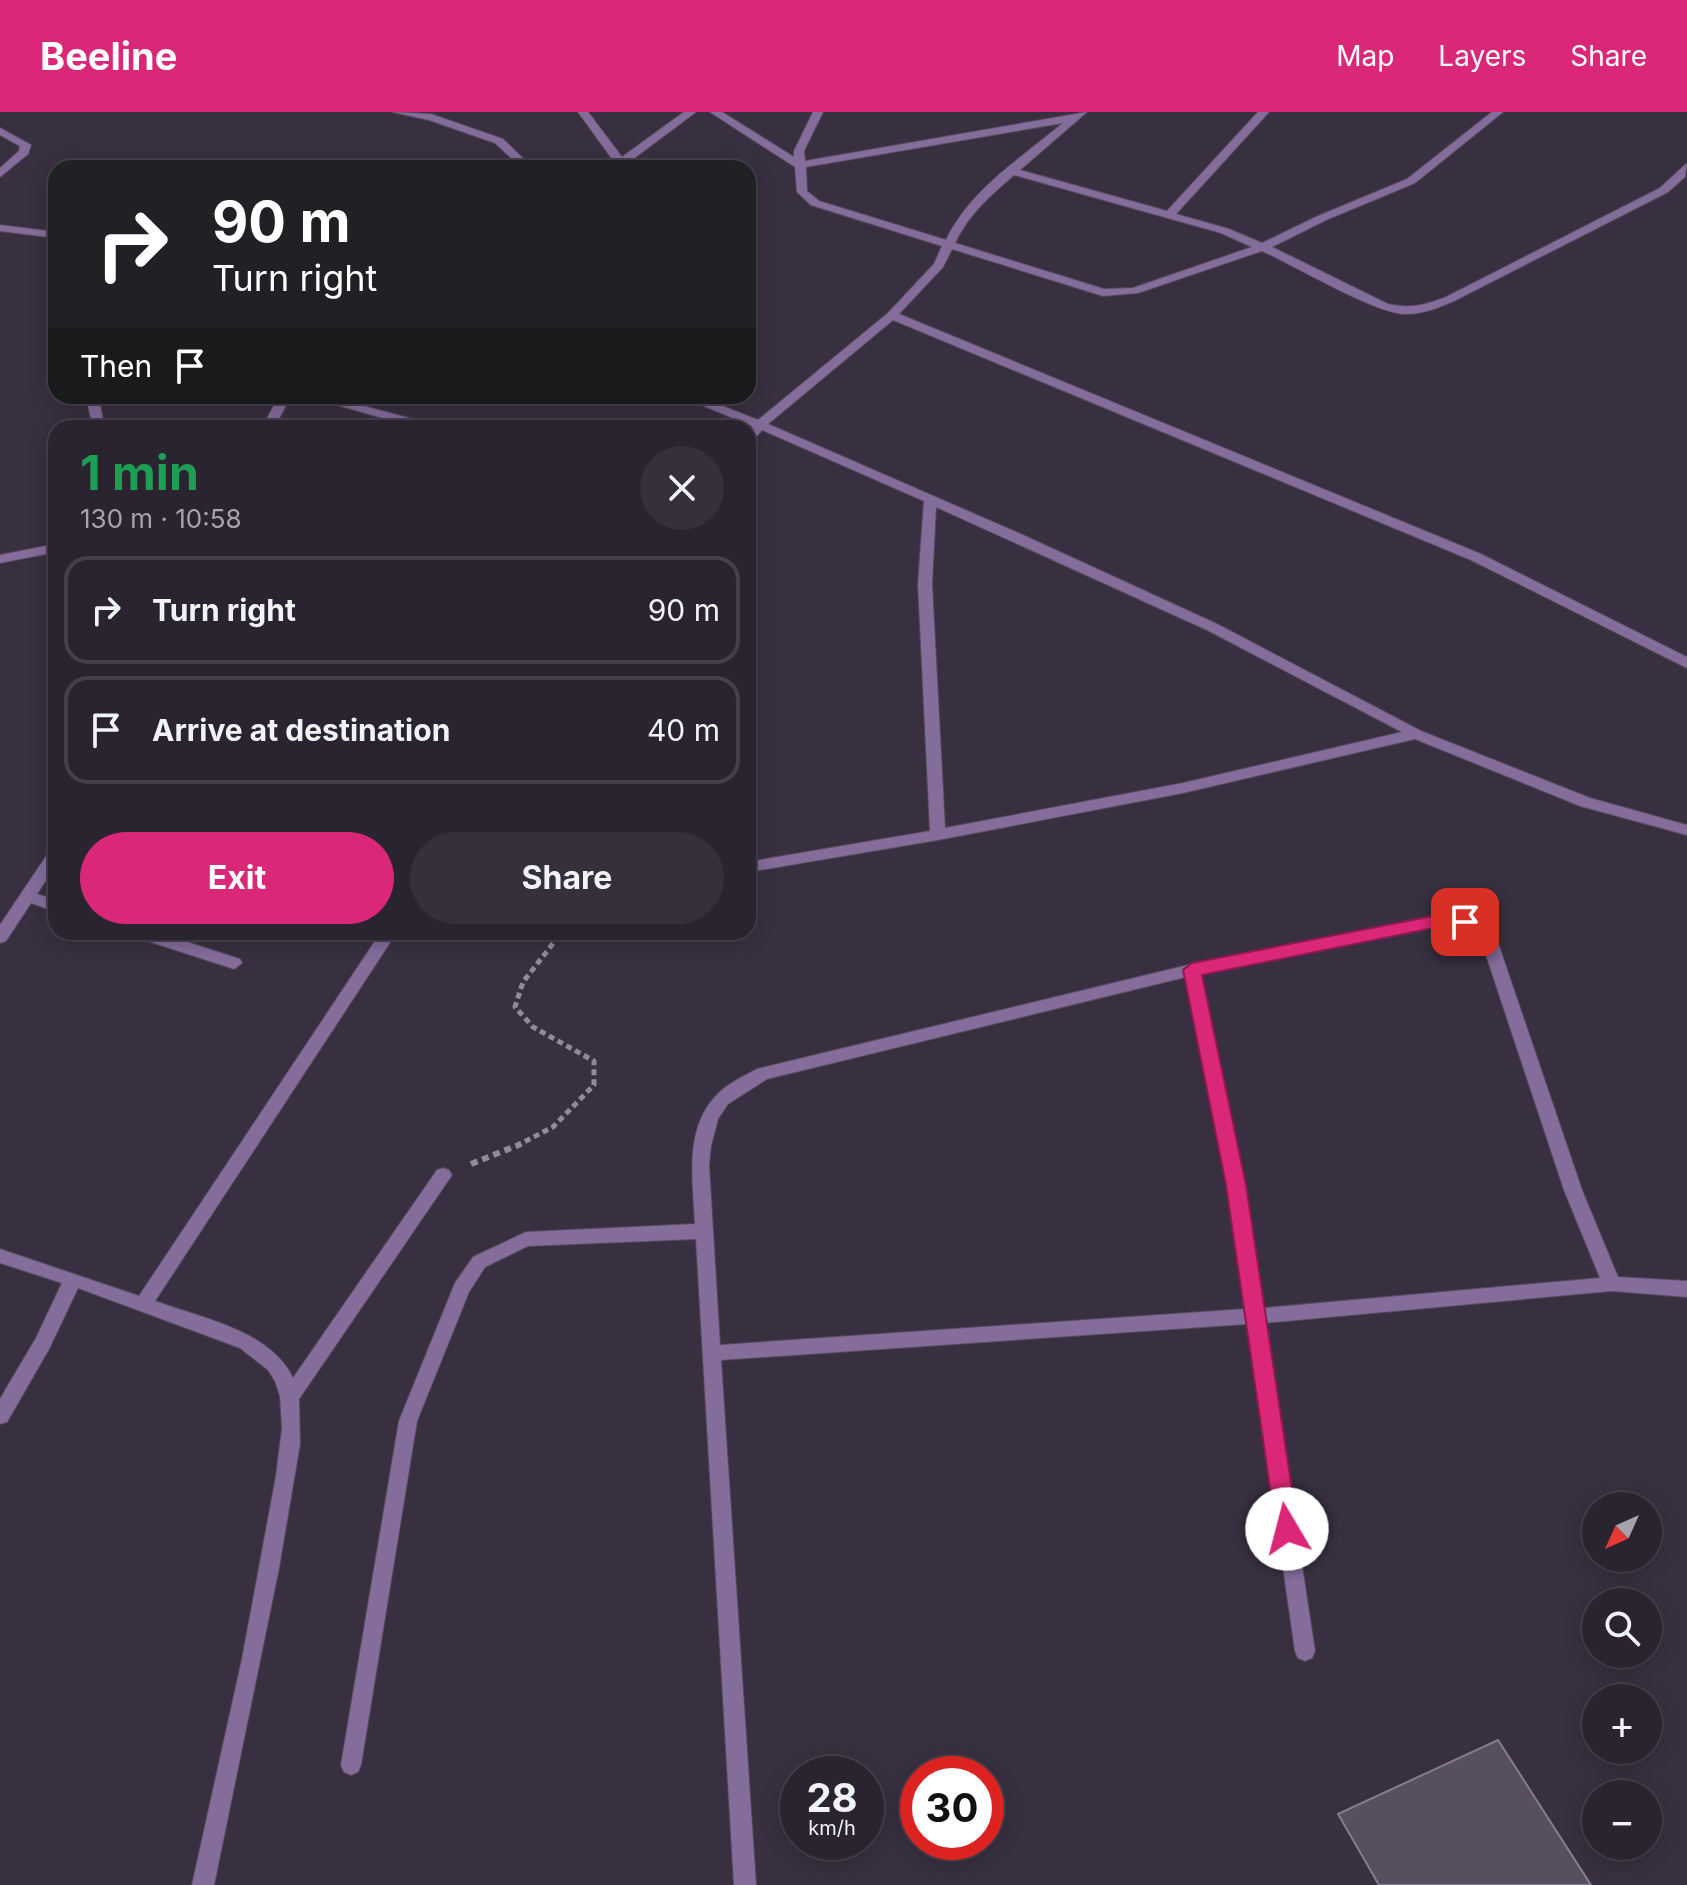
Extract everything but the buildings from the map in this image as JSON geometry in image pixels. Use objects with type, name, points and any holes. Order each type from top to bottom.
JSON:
[{"type":"street","points":[[397,112],[429,115],[499,141],[519,160]]},
{"type":"street","points":[[583,112],[614,160]]},
{"type":"street","points":[[626,160],[691,112]]},
{"type":"street","points":[[715,112],[799,165],[1078,115]]},
{"type":"street","points":[[818,112],[799,151],[802,192],[815,203],[1103,293],[1134,291],[1263,247],[1322,218],[1411,181],[1498,112]]},
{"type":"street","points":[[1170,214],[1264,112]]},
{"type":"street","points":[[756,430],[892,315],[939,265],[961,220],[1011,171],[1078,115]]},
{"type":"street","points":[[0,131],[26,145],[24,152],[0,174]]},
{"type":"street","points":[[1011,171],[1170,214],[1263,247],[1384,306],[1403,311],[1428,308],[1664,190],[1683,179],[1687,166]]},
{"type":"street","points":[[0,228],[48,234]]},
{"type":"street","points":[[892,315],[1476,557],[1687,663]]},
{"type":"street","points":[[342,404],[401,420]]},
{"type":"street","points":[[706,404],[747,420]]},
{"type":"street","points":[[756,423],[1212,627],[1416,734],[1585,802],[1687,830]]},
{"type":"street","points":[[930,501],[925,584],[938,835]]},
{"type":"street","points":[[0,559],[48,550]]},
{"type":"street","points":[[756,866],[938,835],[1183,788],[1416,734]]},
{"type":"street","points":[[0,937],[48,866]]},
{"type":"street","points":[[29,897],[48,903]]},
{"type":"street","points":[[745,1885],[700,1165],[708,1116],[737,1087],[763,1074],[791,1066],[1192,970],[1433,922],[1465,922],[1488,937],[1573,1190],[1612,1284]]},
{"type":"street","points":[[163,940],[234,963]]},
{"type":"street","points":[[143,1305],[384,940]]},
{"type":"street","points":[[1192,970],[1236,1185],[1305,1651]]},
{"type":"street","points":[[289,1398],[443,1175]]},
{"type":"street","points":[[351,1765],[405,1432],[461,1288],[479,1262],[526,1239],[705,1231]]},
{"type":"street","points":[[0,1256],[246,1342],[281,1370],[289,1398],[290,1439],[265,1598],[203,1885]]},
{"type":"street","points":[[0,1416],[43,1343],[73,1279]]},
{"type":"street","points":[[714,1353],[1255,1316],[1612,1284],[1687,1289]]},
{"type":"path","points":[[443,1175],[530,1142],[554,1129],[594,1085],[594,1061],[533,1027],[515,1007],[523,982],[556,940]]},
{"type":"route","points":[[1287,1529],[1236,1185],[1192,970],[1433,922],[1465,922]]}]
